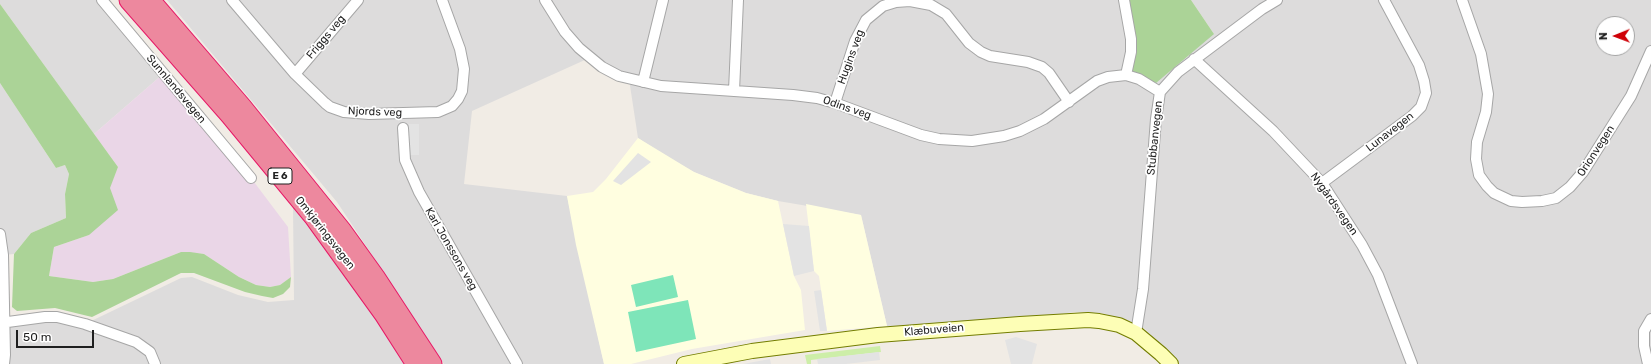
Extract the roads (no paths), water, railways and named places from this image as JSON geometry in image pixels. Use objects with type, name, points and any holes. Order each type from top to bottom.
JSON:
[{"type":"highway","name":"Omkjøringsvegen","points":[[129,0],[230,115],[314,218],[384,314],[416,364]]},
{"type":"highway","name":"Omkjøringsvegen","points":[[150,0],[242,107],[342,231],[379,283],[432,364]]},
{"type":"street","name":"Sunnlandsvegen","points":[[102,0],[251,178]]},
{"type":"street","name":"Njords veg","points":[[232,0],[295,74],[325,103],[330,107],[344,112],[360,114],[438,112],[448,109],[455,103],[460,95],[464,80],[464,69],[460,49],[442,0]]},
{"type":"street","name":"Friggs veg","points":[[295,74],[358,0]]},
{"type":"street","name":"Odins veg","points":[[545,0],[572,40],[590,58],[610,72],[629,79],[661,86],[793,95],[835,103],[921,135],[939,139],[964,142],[996,138],[1028,128],[1069,102],[1097,81],[1108,77],[1126,75],[1140,79],[1160,92]]},
{"type":"street","points":[[643,82],[663,0]]},
{"type":"street","points":[[734,90],[738,0]]},
{"type":"street","points":[[1124,0],[1132,39],[1126,75]]},
{"type":"street","name":"Stubbanvegen","points":[[1136,333],[1143,289],[1156,119],[1160,92],[1178,72],[1194,59],[1277,0]]},
{"type":"street","name":"Lunavegen","points":[[1322,183],[1412,116],[1421,107],[1426,93],[1419,65],[1384,0]]},
{"type":"street","name":"Orionvegen","points":[[1462,0],[1481,54],[1488,94],[1486,112],[1477,142],[1476,159],[1479,175],[1486,186],[1494,193],[1511,200],[1522,202],[1542,201],[1556,198],[1570,187],[1583,172],[1631,96],[1651,51]]},
{"type":"street","name":"Hugins veg","points":[[835,103],[855,41],[866,20],[883,6],[910,1],[931,5],[946,14],[969,43],[981,52],[998,57],[1028,62],[1042,67],[1049,73],[1069,102]]},
{"type":"street","name":"Nygårdsvegen","points":[[1194,59],[1273,131],[1322,183],[1362,245],[1378,275],[1412,364]]},
{"type":"street","name":"Karl Jonssons veg","points":[[403,128],[405,160],[418,192],[517,364]]},
{"type":"street","points":[[0,234],[3,255],[2,323],[4,364]]},
{"type":"street","points":[[2,323],[22,319],[57,317],[85,324],[136,342],[150,352],[155,364]]},
{"type":"street","points":[[1648,364],[1644,346],[1644,331],[1651,319]]},
{"type":"street","name":"Klæbuveien","points":[[684,364],[752,351],[827,340],[915,331],[1020,324],[1099,321],[1118,325],[1136,333],[1161,354],[1170,364]]}]
